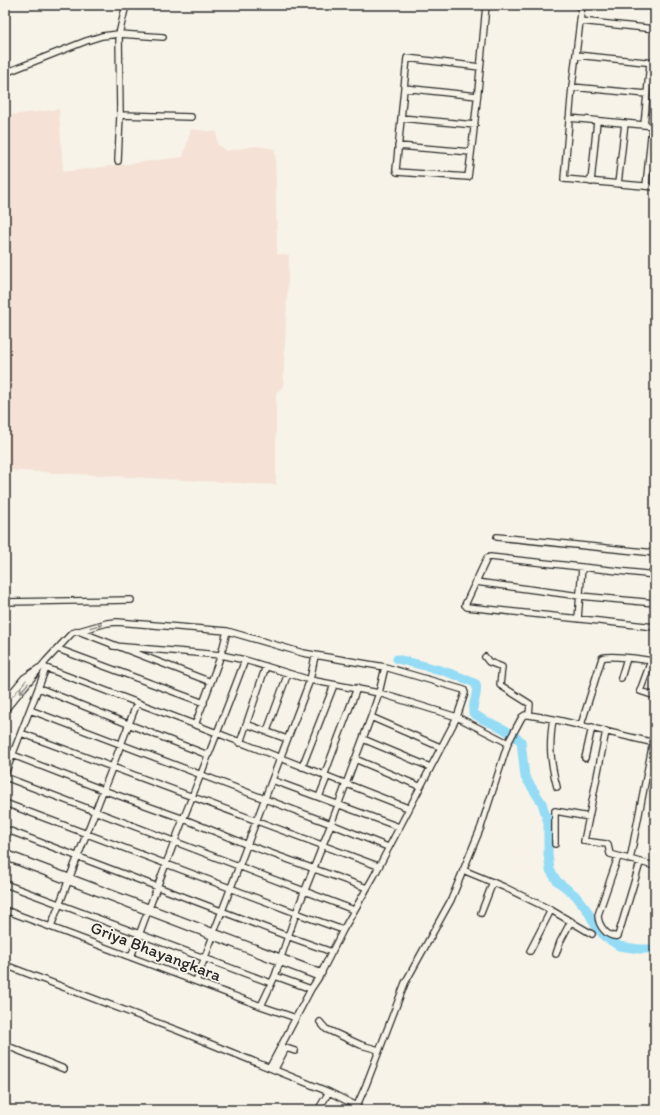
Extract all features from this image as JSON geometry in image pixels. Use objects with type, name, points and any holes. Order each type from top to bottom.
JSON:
[{"type":"street","points":[[118,161],[120,115],[119,34],[126,5]]},
{"type":"street","points":[[480,67],[407,58],[398,146],[397,172],[467,178],[475,125],[486,5]]},
{"type":"street","points":[[582,5],[572,87],[564,179],[655,187]]},
{"type":"street","points":[[580,21],[655,29]]},
{"type":"street","points":[[5,73],[102,36],[119,34],[163,37]]},
{"type":"street","points":[[576,55],[652,63],[644,125]]},
{"type":"street","points":[[572,87],[647,94]]},
{"type":"street","points":[[404,88],[477,96]]},
{"type":"street","points":[[120,115],[191,117]]},
{"type":"street","points":[[401,118],[475,125]]},
{"type":"street","points":[[569,118],[654,126],[646,186]]},
{"type":"street","points":[[591,182],[597,121]]},
{"type":"street","points":[[618,184],[624,123]]},
{"type":"street","points":[[398,146],[471,152]]},
{"type":"street","points":[[497,537],[655,553]]},
{"type":"street","points":[[655,575],[490,556],[487,558],[465,605],[467,607],[655,627]]},
{"type":"street","points":[[578,619],[582,567]]},
{"type":"street","points":[[476,582],[580,596],[655,603]]},
{"type":"street","points":[[5,602],[131,600]]},
{"type":"street","points":[[5,710],[68,636],[77,631],[107,623],[117,622],[227,630],[315,656],[385,667],[464,690],[465,693],[456,717],[367,888],[311,989],[273,1068]]},
{"type":"street","points":[[195,725],[221,655],[227,630]]},
{"type":"street","points":[[77,631],[211,682]]},
{"type":"street","points":[[114,646],[221,655],[245,660],[310,680],[379,693],[456,717],[508,743]]},
{"type":"street","points":[[58,649],[204,703]]},
{"type":"street","points":[[196,981],[239,866],[258,822],[287,739],[310,680],[315,656]]},
{"type":"street","points":[[485,656],[489,662],[502,667],[500,685],[530,704],[529,715]]},
{"type":"street","points":[[580,725],[602,658],[627,658],[653,661],[640,691],[655,696]]},
{"type":"street","points":[[621,678],[627,658]]},
{"type":"street","points":[[131,957],[165,864],[184,819],[245,660]]},
{"type":"street","points":[[44,666],[39,688],[5,776],[94,812],[175,841],[354,910]]},
{"type":"street","points":[[5,701],[24,678],[44,666]]},
{"type":"street","points":[[44,666],[408,808]]},
{"type":"street","points":[[240,743],[266,666]]},
{"type":"street","points":[[261,1006],[274,976],[304,890],[314,869],[363,739],[379,693],[385,667]]},
{"type":"street","points":[[267,731],[288,673]]},
{"type":"street","points":[[302,767],[334,685]]},
{"type":"street","points":[[39,688],[208,755]]},
{"type":"street","points":[[320,797],[325,776],[357,688]]},
{"type":"street","points":[[51,926],[102,790],[137,703]]},
{"type":"street","points":[[30,710],[120,745],[201,774],[388,847]]},
{"type":"street","points":[[5,965],[134,1013],[273,1068],[329,1092],[356,1108],[405,984],[451,900],[481,827],[508,743],[525,715],[553,719],[654,743],[630,860]]},
{"type":"street","points":[[371,717],[440,747]]},
{"type":"street","points":[[553,719],[550,748],[553,773],[557,787]]},
{"type":"street","points":[[246,724],[287,739]]},
{"type":"street","points":[[585,758],[592,728]]},
{"type":"street","points":[[606,731],[584,841],[607,844],[610,854],[655,866]]},
{"type":"street","points":[[21,733],[378,866]]},
{"type":"street","points":[[363,739],[430,767]]},
{"type":"street","points":[[5,752],[102,790],[184,819],[248,845],[367,888]]},
{"type":"street","points":[[355,759],[419,786]]},
{"type":"street","points":[[272,780],[399,827]]},
{"type":"street","points":[[5,803],[343,930]]},
{"type":"street","points":[[555,844],[555,811],[589,817]]},
{"type":"street","points":[[5,829],[332,952]]},
{"type":"street","points":[[5,853],[69,880]]},
{"type":"street","points":[[5,857],[263,952],[320,975]]},
{"type":"street","points":[[618,857],[598,915],[600,924],[604,931],[615,937],[618,936],[640,863]]},
{"type":"street","points":[[463,870],[493,882],[551,910],[592,934]]},
{"type":"street","points":[[481,913],[493,882]]},
{"type":"street","name":"Griya Bhayangkara","points":[[5,884],[271,983]]},
{"type":"street","name":"Griya Bhayangkara","points":[[5,910],[296,1018]]},
{"type":"street","points":[[530,952],[551,910]]},
{"type":"street","points":[[556,954],[560,942],[571,921]]},
{"type":"street","points":[[274,976],[311,989]]},
{"type":"street","points":[[320,1022],[326,1029],[362,1045],[379,1050]]},
{"type":"street","points":[[5,1045],[64,1069]]},
{"type":"street","points":[[273,1068],[286,1048],[295,1051]]},
{"type":"street","points":[[318,1110],[329,1092]]},
{"type":"shaded area","points":[[59,109],[63,172],[183,157],[191,129],[217,132],[217,144],[226,151],[256,146],[275,149],[277,254],[289,255],[283,386],[276,393],[276,485],[5,470],[5,116]]},
{"type":"waterway","points":[[397,659],[447,672],[476,684],[477,691],[473,706],[473,713],[482,719],[504,729],[521,741],[525,777],[542,803],[548,823],[548,854],[550,870],[557,881],[575,895],[605,937],[619,946],[639,949],[655,949]]}]
